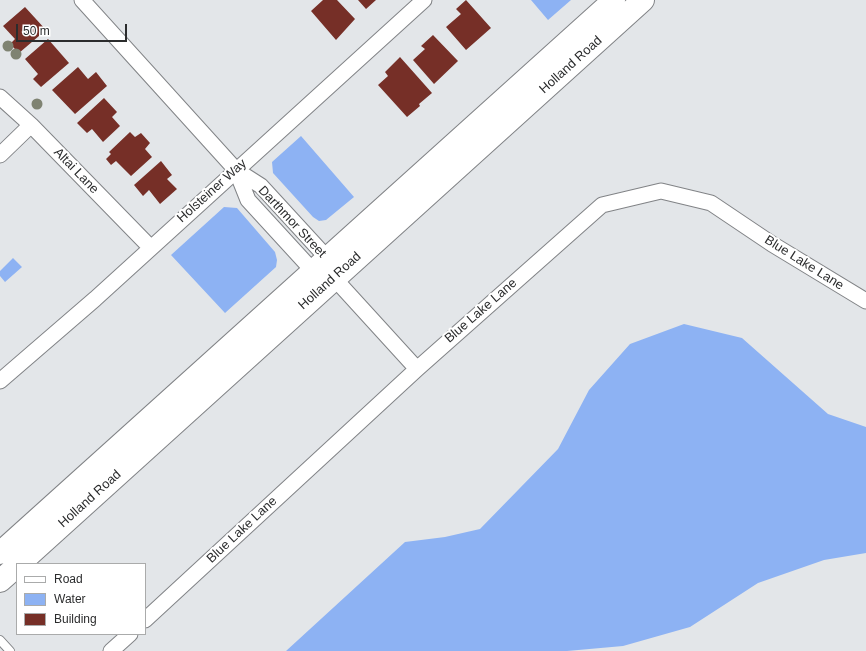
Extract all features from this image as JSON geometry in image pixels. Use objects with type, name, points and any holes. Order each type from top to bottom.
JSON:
[{"type":"main road","name":"Holland Road","points":[[0,553],[325,270],[624,2]]},
{"type":"main road","name":"Holland Road","points":[[20,563],[325,270]]},
{"type":"main road","name":"Holland Road","points":[[0,581],[16,567]]},
{"type":"street","name":"Darthmor Street","points":[[82,0],[236,170],[261,186],[325,270],[417,369]]},
{"type":"street","name":"Holsteiner Way","points":[[0,381],[95,299],[150,247],[424,0]]},
{"type":"street","name":"Altai Lane","points":[[0,97],[31,124],[150,247]]},
{"type":"street","points":[[0,154],[31,124]]},
{"type":"street","name":"Blue Lake Lane","points":[[146,619],[417,369],[602,205],[661,191],[711,203],[772,244],[866,301]]},
{"type":"street","points":[[111,651],[129,635]]},
{"type":"lane","points":[[0,640],[10,651]]},
{"type":"water","points":[[531,0],[571,0],[548,20]]},
{"type":"water","points":[[301,136],[354,197],[326,220],[319,221],[313,217],[273,173],[272,162]]},
{"type":"water","points":[[224,207],[237,208],[275,252],[277,260],[276,267],[225,313],[171,255]]},
{"type":"water","points":[[13,258],[22,267],[5,282],[0,276],[0,271]]},
{"type":"water","points":[[684,324],[742,338],[828,414],[866,427],[866,553],[824,560],[758,583],[690,627],[623,646],[567,651],[286,651],[405,542],[445,537],[480,529],[558,449],[589,390],[630,344]]},
{"type":"building","points":[[323,0],[337,0],[355,19],[336,40],[311,11]]},
{"type":"building","points":[[358,0],[376,0],[366,9]]},
{"type":"building","points":[[466,0],[491,28],[466,50],[446,27],[461,14],[456,9]]},
{"type":"building","points":[[25,7],[46,30],[19,53],[10,44],[15,39],[3,26]]},
{"type":"building","points":[[433,35],[458,61],[434,84],[413,60],[425,49],[421,46]]},
{"type":"building","points":[[48,39],[69,63],[41,87],[33,79],[38,74],[25,59]]},
{"type":"building","points":[[400,57],[432,93],[407,117],[378,85],[388,76],[385,72]]},
{"type":"building","points":[[78,67],[88,79],[96,72],[107,86],[75,114],[52,90]]},
{"type":"building","points":[[104,98],[117,112],[112,117],[120,126],[103,142],[92,129],[87,133],[77,123]]},
{"type":"building","points":[[130,132],[135,137],[141,133],[150,143],[145,149],[152,157],[131,176],[116,161],[111,165],[106,159],[111,154],[109,152]]},
{"type":"building","points":[[161,161],[172,175],[167,179],[177,189],[160,204],[149,190],[143,196],[134,185]]}]
